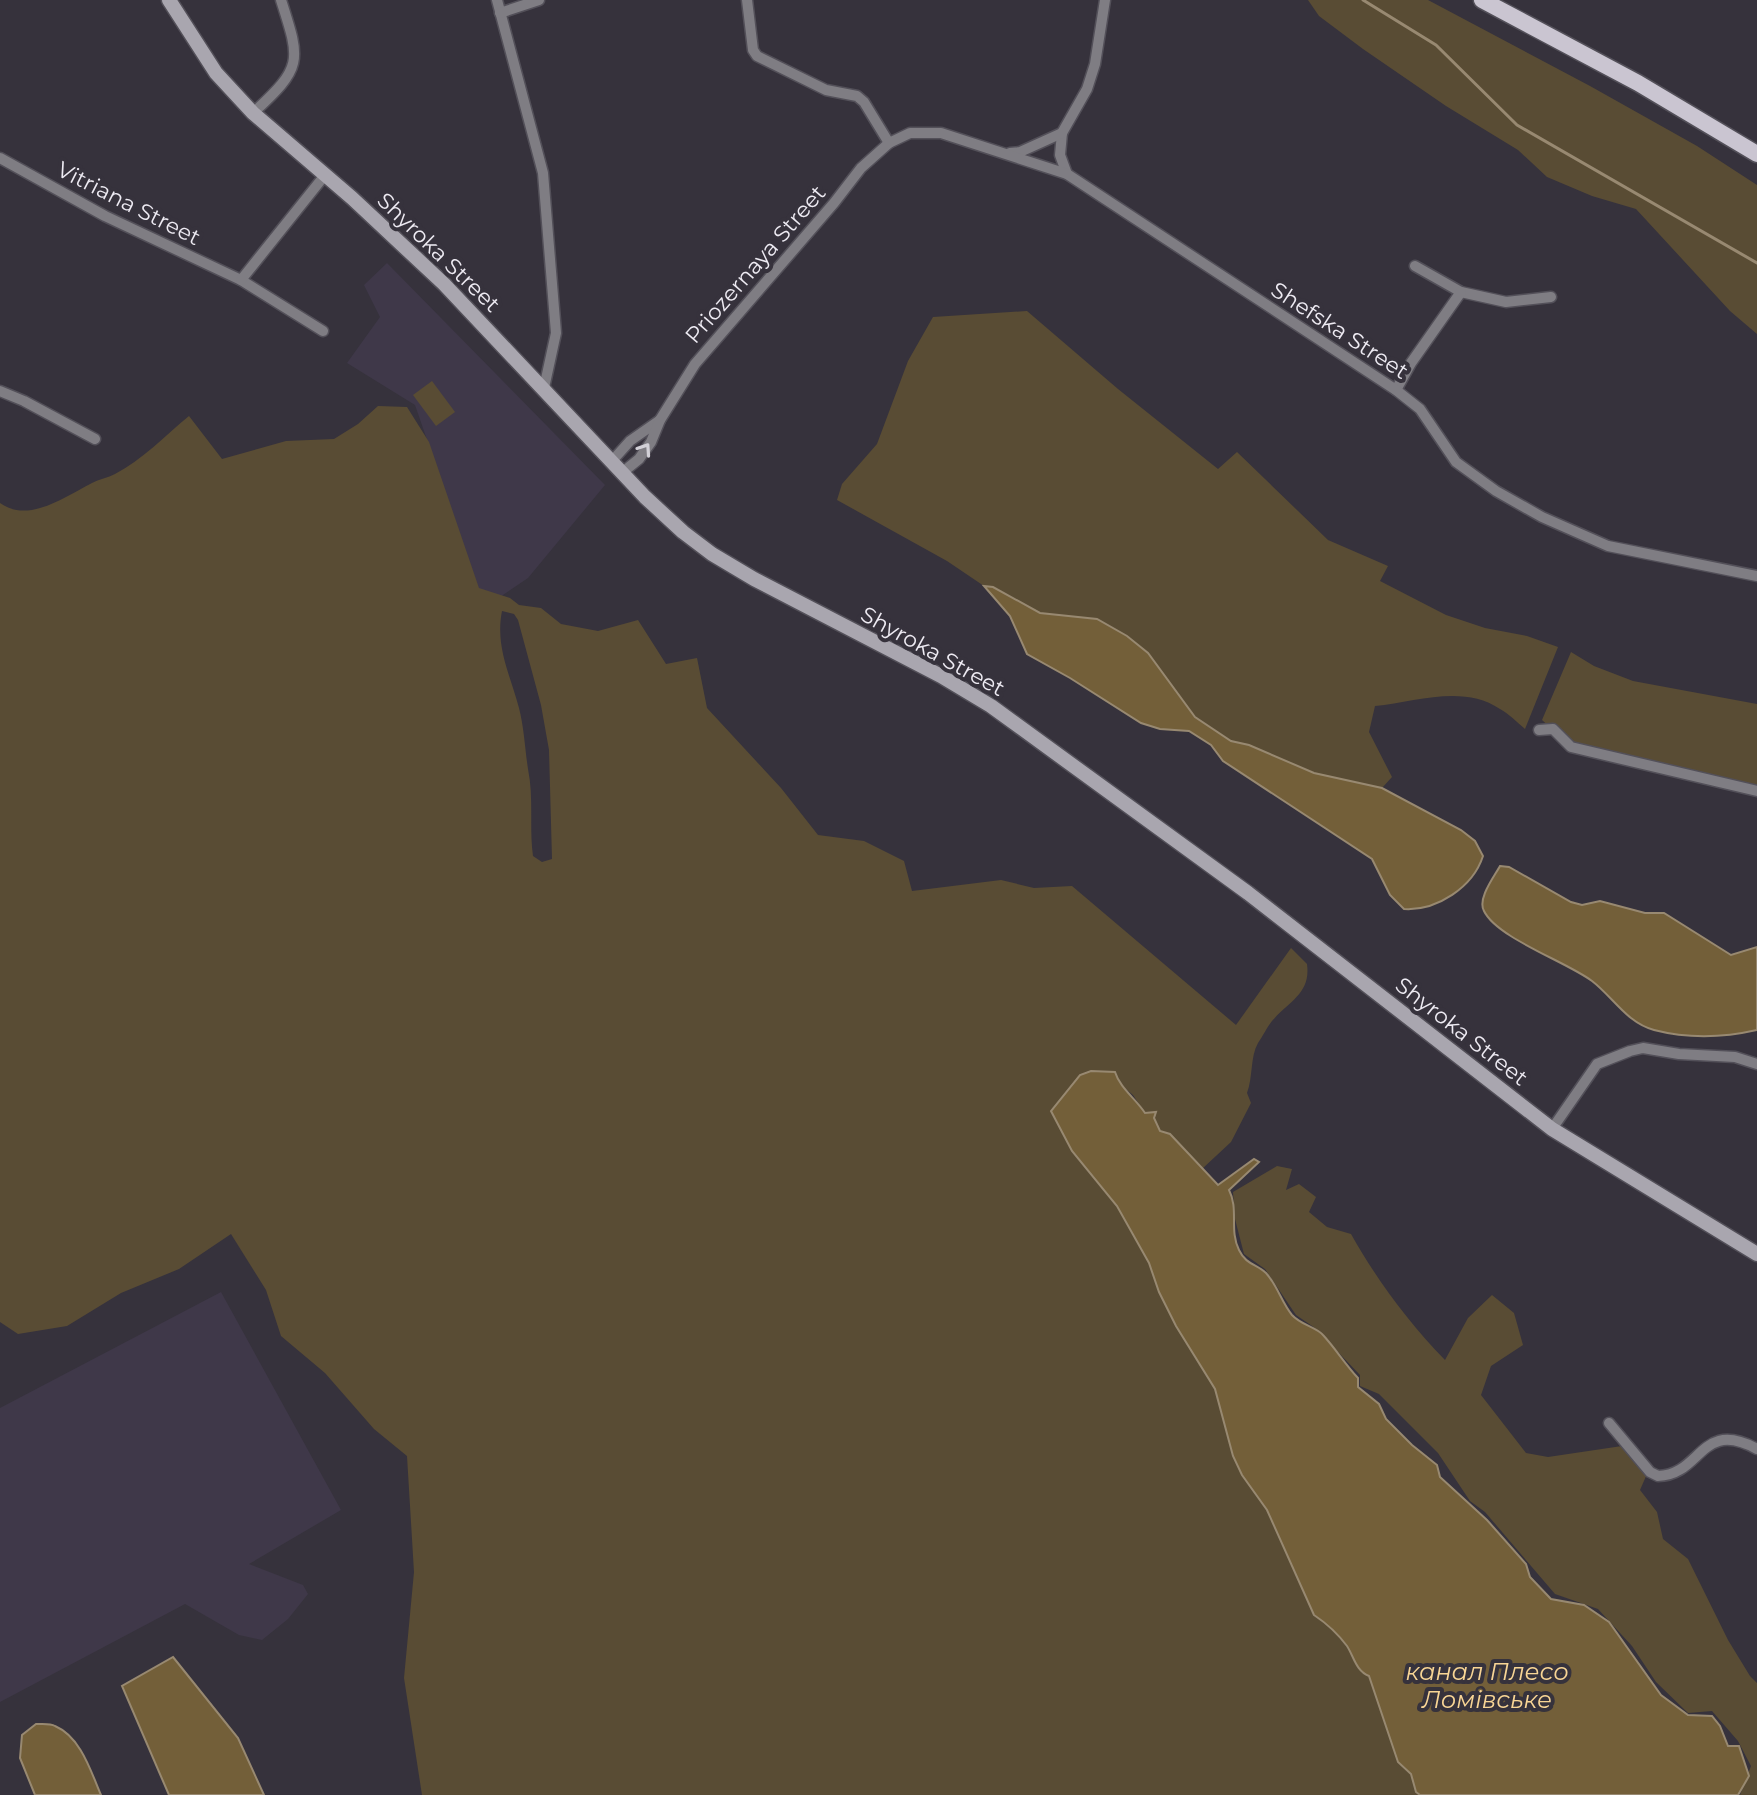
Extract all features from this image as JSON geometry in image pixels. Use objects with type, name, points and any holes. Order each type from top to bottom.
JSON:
[{"type":"main road","name":"Shyroka Street","points":[[169,0],[216,73],[253,113],[444,284],[617,467],[683,532],[754,579],[941,676],[1015,723],[1248,893],[1552,1129],[1757,1254]]},
{"type":"main road","points":[[1482,0],[1638,83],[1757,154]]},
{"type":"street","points":[[253,113],[287,79],[294,63],[296,47],[281,0]]},
{"type":"street","points":[[497,0],[543,173],[556,333],[544,388]]},
{"type":"street","points":[[500,13],[539,0]]},
{"type":"street","points":[[747,0],[753,50],[757,56],[826,90],[857,96],[864,102],[889,143]]},
{"type":"street","points":[[1067,174],[1060,155],[1062,133],[1087,89],[1095,64],[1105,0]]},
{"type":"street","name":"Shefska Street","points":[[889,143],[910,133],[941,133],[1067,174],[1396,390],[1420,409],[1456,462],[1496,491],[1542,517],[1608,546],[1757,576]]},
{"type":"street","points":[[1005,153],[1020,152],[1062,133]]},
{"type":"street","name":"Priozernaya Street","points":[[617,467],[639,459],[695,364],[861,168],[889,143]]},
{"type":"street","name":"Vitriana Street","points":[[0,158],[105,216],[241,280],[323,331]]},
{"type":"street","points":[[241,280],[325,175]]},
{"type":"street","points":[[1415,266],[1461,292],[1506,302],[1551,297]]},
{"type":"street","points":[[1396,390],[1411,363],[1461,292]]},
{"type":"street","points":[[0,391],[95,439]]},
{"type":"street","points":[[617,467],[643,429],[660,420]]},
{"type":"street","points":[[1539,730],[1553,729],[1571,747],[1757,791]]},
{"type":"street","points":[[1552,1129],[1597,1064],[1630,1051],[1643,1048],[1679,1054],[1735,1057],[1757,1064]]},
{"type":"street","points":[[1609,1423],[1650,1472],[1658,1476],[1677,1470],[1719,1440],[1735,1438],[1757,1449]]},
{"type":"shaded area","points":[[1308,0],[1428,0],[1697,146],[1757,185],[1757,334],[1730,311],[1636,209],[1592,196],[1547,177],[1518,150],[1446,106],[1363,49],[1319,16]]},
{"type":"shaded area","points":[[387,263],[605,485],[528,578],[485,607],[415,405],[347,363],[380,317],[364,285]]},
{"type":"shaded area","points":[[1027,311],[1218,469],[1237,452],[1328,540],[1388,566],[1380,581],[1446,615],[1558,647],[1525,729],[1500,709],[1471,697],[1439,697],[1375,706],[1369,732],[1392,777],[1382,788],[1314,773],[1249,745],[1232,741],[1195,717],[1148,653],[1127,636],[1097,619],[1040,613],[994,587],[984,586],[947,561],[837,500],[842,484],[877,444],[908,361],[933,317]]},
{"type":"shaded area","points":[[432,381],[455,412],[436,426],[413,395]]},
{"type":"shaded area","points":[[378,406],[407,407],[429,442],[479,588],[510,598],[519,605],[541,608],[561,624],[598,631],[638,620],[666,664],[697,658],[707,708],[781,788],[818,835],[864,841],[904,861],[912,891],[1001,880],[1034,888],[1072,886],[1236,1025],[1291,948],[1307,964],[1306,983],[1302,990],[1272,1021],[1255,1049],[1247,1093],[1251,1103],[1231,1142],[1202,1169],[1170,1134],[1160,1131],[1154,1118],[1145,1113],[1133,1095],[1119,1083],[1080,1075],[1052,1111],[1072,1151],[1117,1206],[1149,1263],[1159,1292],[1215,1389],[1233,1456],[1242,1475],[1267,1510],[1314,1615],[1340,1637],[1358,1667],[1369,1676],[1398,1762],[1411,1774],[1416,1792],[1420,1795],[422,1795],[404,1678],[414,1572],[407,1456],[374,1429],[325,1373],[281,1336],[266,1290],[231,1234],[179,1269],[121,1293],[67,1326],[18,1334],[0,1322],[0,503],[23,511],[59,501],[125,468],[189,416],[222,459],[286,441],[334,439],[358,424]],"holes":[[[502,611],[514,614],[541,705],[549,750],[552,859],[542,862],[533,856],[531,791],[523,730],[500,637]]]},
{"type":"shaded area","points":[[1571,652],[1594,666],[1633,681],[1757,704],[1757,789],[1570,745],[1542,720]]},
{"type":"shaded area","points":[[1277,1166],[1292,1169],[1286,1190],[1299,1184],[1316,1197],[1309,1212],[1327,1227],[1351,1234],[1394,1300],[1445,1360],[1468,1318],[1492,1295],[1514,1313],[1523,1345],[1491,1366],[1481,1395],[1526,1453],[1548,1457],[1622,1446],[1647,1474],[1640,1490],[1657,1512],[1663,1539],[1688,1559],[1728,1640],[1757,1683],[1757,1795],[1740,1795],[1751,1766],[1738,1741],[1712,1711],[1688,1713],[1656,1682],[1632,1646],[1598,1609],[1555,1594],[1485,1512],[1470,1501],[1438,1453],[1379,1394],[1360,1386],[1360,1375],[1315,1328],[1296,1315],[1265,1269],[1244,1254],[1235,1219],[1233,1192]]},
{"type":"shaded area","points":[[221,1292],[341,1510],[249,1564],[303,1585],[308,1594],[288,1619],[262,1640],[239,1635],[185,1604],[0,1702],[0,1408]]},
{"type":"water","points":[[984,586],[993,587],[1040,613],[1097,619],[1127,636],[1148,653],[1195,717],[1231,741],[1249,745],[1314,773],[1382,788],[1461,830],[1475,841],[1483,856],[1478,867],[1452,895],[1429,906],[1404,909],[1390,895],[1372,859],[1223,761],[1211,745],[1189,731],[1160,729],[1141,723],[1027,654],[1010,616]]},
{"type":"water","points":[[1500,866],[1509,867],[1571,902],[1582,905],[1600,901],[1645,913],[1664,913],[1731,955],[1757,947],[1757,1030],[1731,1035],[1693,1036],[1654,1030],[1636,1022],[1592,981],[1517,940],[1491,921],[1482,906],[1487,888]]},
{"type":"water","name":"канал Плесо Ломівське","points":[[1091,1071],[1115,1072],[1120,1083],[1145,1113],[1156,1112],[1154,1118],[1160,1131],[1170,1134],[1218,1185],[1254,1159],[1259,1162],[1229,1190],[1236,1242],[1242,1255],[1266,1273],[1292,1315],[1323,1335],[1358,1378],[1358,1387],[1379,1404],[1386,1419],[1412,1445],[1437,1465],[1440,1477],[1487,1520],[1526,1564],[1530,1577],[1551,1599],[1584,1605],[1609,1622],[1661,1695],[1688,1715],[1712,1716],[1728,1746],[1739,1746],[1749,1776],[1738,1795],[1420,1795],[1416,1792],[1411,1774],[1398,1762],[1369,1676],[1358,1667],[1340,1637],[1314,1615],[1267,1510],[1242,1475],[1233,1456],[1215,1389],[1176,1326],[1149,1263],[1117,1206],[1072,1151],[1051,1111],[1080,1075]]},
{"type":"water","points":[[173,1657],[238,1738],[264,1795],[169,1795],[122,1686]]},
{"type":"water","points":[[36,1724],[53,1725],[72,1738],[84,1756],[101,1795],[35,1795],[20,1758],[22,1735]]},
{"type":"waterway","points":[[1363,0],[1436,45],[1517,125],[1757,263]]}]
